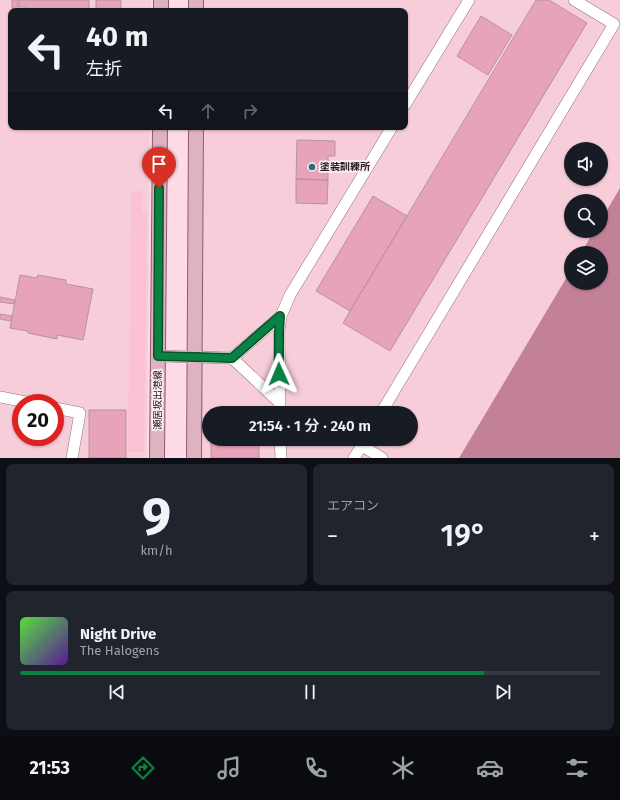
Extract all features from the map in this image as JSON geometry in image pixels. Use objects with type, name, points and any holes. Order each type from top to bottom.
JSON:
[{"type":"main road","name":"瀬居坂出港線","points":[[157,458],[160,130]]},
{"type":"main road","points":[[194,458],[196,130]]},
{"type":"lane","points":[[408,100],[469,0]]},
{"type":"lane","points":[[385,406],[614,24],[574,0]]},
{"type":"lane","points":[[280,406],[280,316],[290,295],[390,130]]},
{"type":"lane","points":[[158,356],[232,358],[280,316]]},
{"type":"lane","points":[[232,358],[278,406]]},
{"type":"lane","points":[[0,397],[12,399]]},
{"type":"lane","points":[[64,409],[80,412],[72,458]]},
{"type":"lane","points":[[280,446],[281,458]]},
{"type":"lane","points":[[354,458],[362,446]]},
{"type":"lane","points":[[368,446],[382,458]]},
{"type":"shaded area","points":[[0,0],[151,0],[151,8],[8,8],[8,130],[150,130],[147,458],[0,458]]},
{"type":"shaded area","points":[[204,0],[620,0],[620,188],[608,208],[608,194],[564,194],[564,238],[590,238],[585,246],[564,246],[564,282],[459,458],[198,458],[203,130],[408,130],[408,8],[203,8]]},
{"type":"shaded area","points":[[620,188],[620,458],[459,458],[564,282],[564,290],[608,290],[608,246],[585,246],[590,238],[608,238],[608,208]]},
{"type":"shaded area","points":[[131,191],[143,191],[142,212],[147,213],[144,452],[128,452]]},
{"type":"building","points":[[12,0],[18,0],[18,8],[12,8]]},
{"type":"building","points":[[19,0],[89,0],[89,8],[19,7]]},
{"type":"building","points":[[96,0],[121,0],[121,8],[96,8]]},
{"type":"building","points":[[536,0],[549,0],[587,23],[390,351],[343,323]]},
{"type":"building","points":[[481,16],[512,35],[488,75],[457,56]]},
{"type":"building","name":"塗装訓練所","points":[[297,140],[335,141],[335,156],[328,156],[328,180],[296,179]]},
{"type":"building","name":"塗装訓練所","points":[[296,179],[328,180],[327,204],[296,203]]},
{"type":"building","points":[[373,196],[407,216],[350,311],[316,291]]},
{"type":"building","points":[[20,275],[37,278],[38,275],[66,280],[66,284],[93,289],[83,340],[57,335],[57,339],[10,328]]},
{"type":"building","points":[[0,297],[15,300],[14,304],[0,302]]},
{"type":"building","points":[[0,314],[12,316],[11,321],[0,319]]},
{"type":"building","points":[[89,410],[126,410],[126,458],[89,458]]},
{"type":"building","points":[[211,446],[259,446],[259,458],[211,458]]},
{"type":"place","name":"塗装訓練所","points":[[312,167]]},
{"type":"route","points":[[159,188],[158,356],[232,358],[280,316],[279,374]]}]
